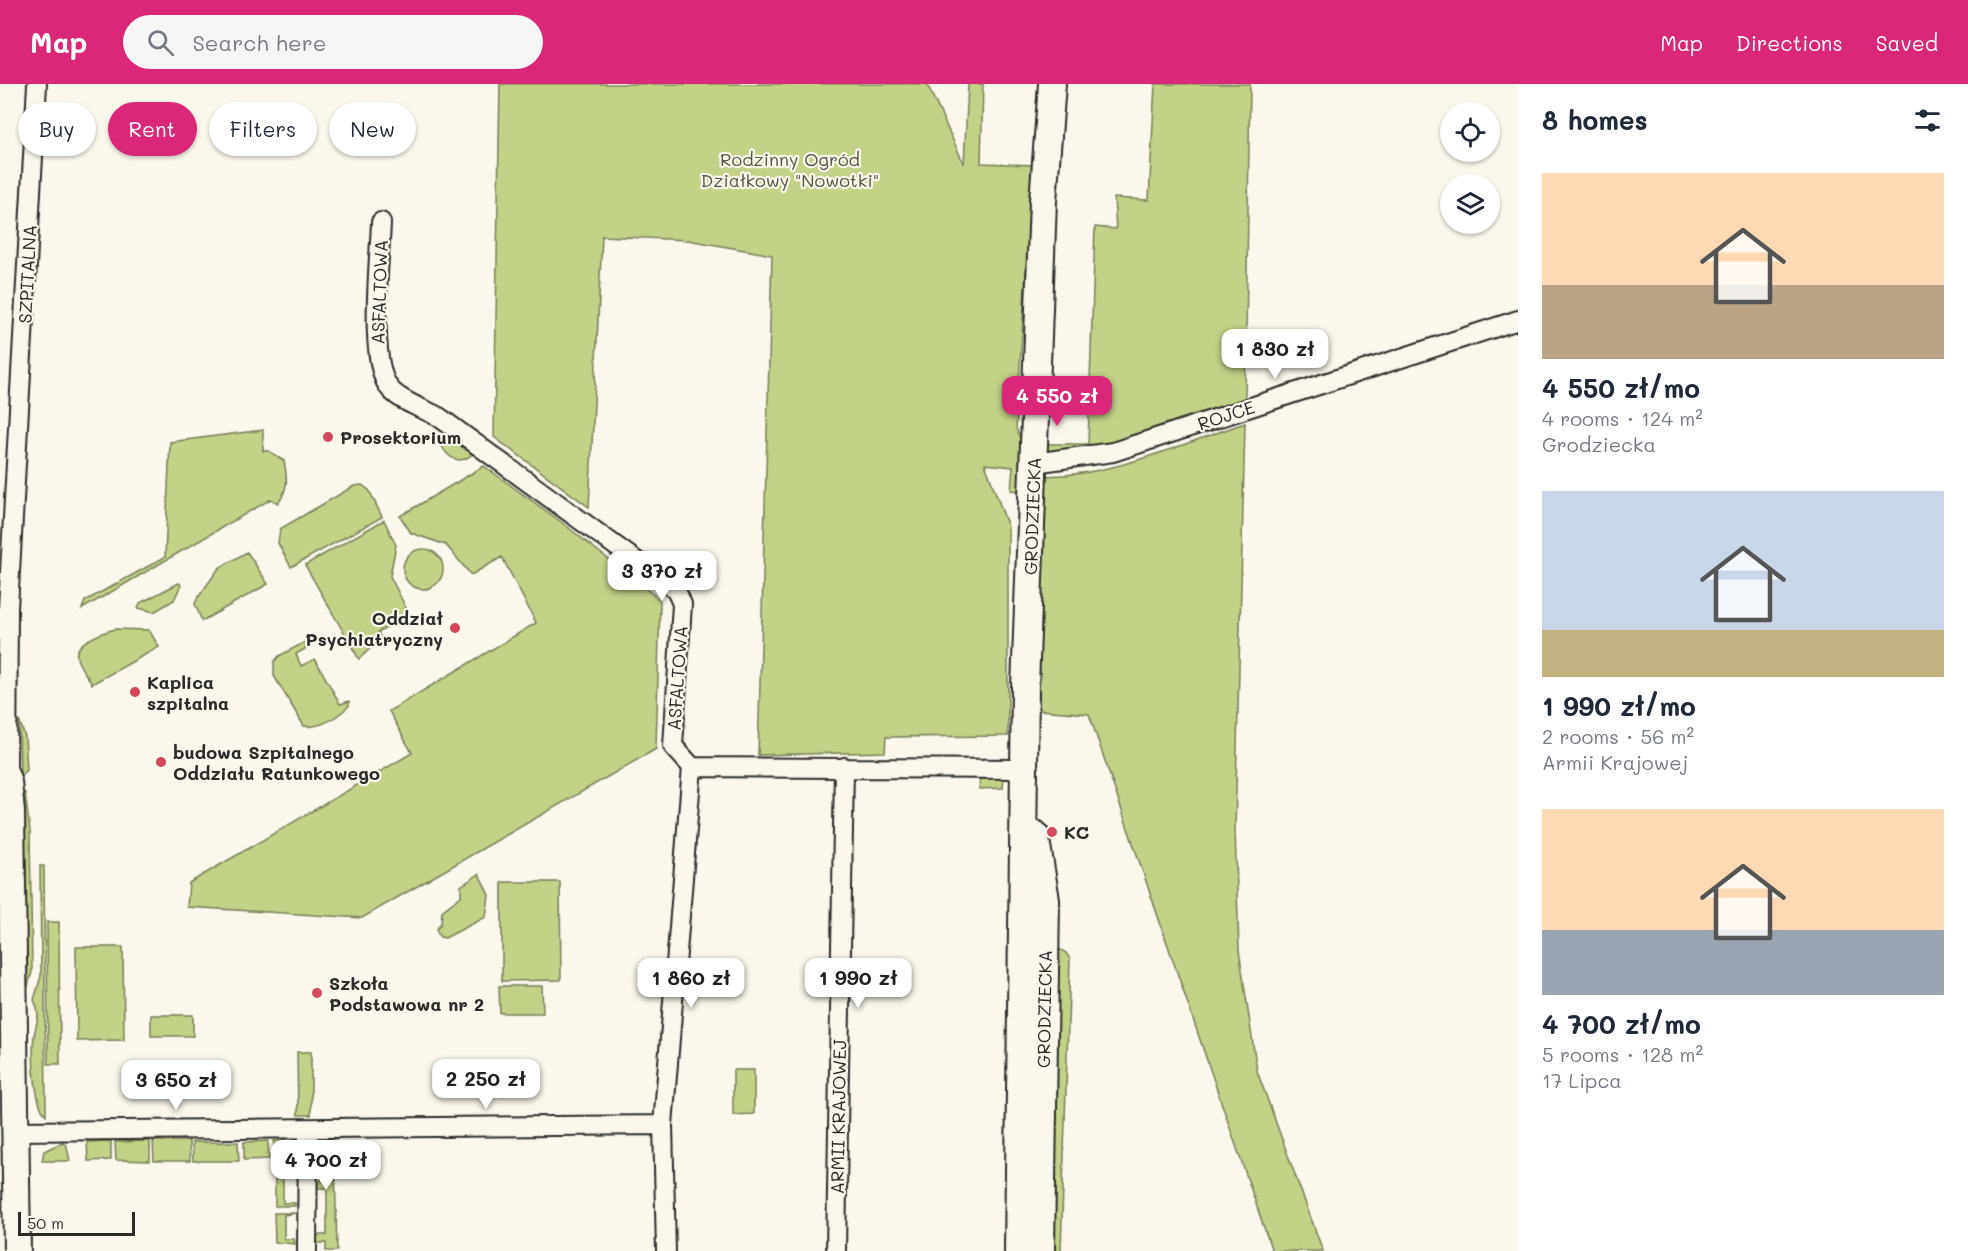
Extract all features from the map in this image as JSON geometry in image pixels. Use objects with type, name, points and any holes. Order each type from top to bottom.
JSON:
[{"type":"street","name":"SZPITALNA","points":[[17,1251],[15,1131],[7,1037],[11,811],[3,769],[4,645],[37,84]]},
{"type":"street","name":"GRODZIECKA","points":[[1018,1251],[1024,769],[1043,201],[1052,84]]},
{"type":"street","name":"ASFALTOWA","points":[[381,222],[377,355],[388,388],[396,395],[448,423],[676,590],[682,604],[673,746],[692,767]]},
{"type":"street","name":"ROJCE","points":[[1034,463],[1113,452],[1518,320]]},
{"type":"street","points":[[666,1251],[663,1125],[692,767],[1024,769]]},
{"type":"street","name":"ARMII KRAJOWEJ","points":[[836,1251],[844,767]]},
{"type":"street","name":"GRODZIECKA","points":[[1024,769],[1046,900],[1041,1251]]},
{"type":"street","points":[[15,1131],[663,1125]]},
{"type":"street","points":[[307,1251],[308,1130]]},
{"type":"green space","name":"Rodzinny Ogród Działkowy \"Nowotki\"","points":[[500,84],[927,84],[964,164],[968,84],[983,84],[981,163],[1033,165],[1016,428],[1034,475],[1060,475],[1114,467],[1245,423],[1235,830],[1239,950],[1257,1071],[1323,1251],[1272,1251],[1089,714],[1039,710],[1041,556],[1020,491],[1011,490],[1013,467],[985,464],[1008,527],[1008,736],[886,737],[885,752],[758,755],[772,255],[688,240],[602,236],[589,507],[494,437]]},
{"type":"green space","points":[[1155,84],[1250,84],[1245,400],[1114,443],[1046,453],[1043,444],[1088,444],[1095,227],[1116,229],[1114,198],[1149,200]]},
{"type":"green space","points":[[263,430],[263,451],[269,451],[284,461],[286,488],[278,503],[271,499],[82,609],[85,601],[165,557],[170,442]]},
{"type":"green space","points":[[450,433],[474,453],[458,460],[449,456],[439,441]]},
{"type":"green space","points":[[484,466],[560,521],[660,600],[656,749],[362,918],[187,907],[189,883],[412,753],[389,711],[536,623],[502,557],[471,575],[446,545],[411,533],[400,516]]},
{"type":"green space","points":[[362,485],[369,490],[382,517],[291,567],[278,543],[280,529],[354,486]]},
{"type":"green space","points":[[384,520],[396,545],[390,576],[409,614],[378,632],[381,638],[359,659],[305,565]]},
{"type":"green space","points":[[423,549],[437,555],[443,569],[437,583],[423,589],[409,583],[403,569],[409,555]]},
{"type":"green space","points":[[247,552],[268,584],[202,621],[195,604],[197,599],[219,568]]},
{"type":"green space","points":[[179,583],[181,585],[174,600],[154,612],[138,608],[140,603]]},
{"type":"green space","points":[[116,629],[149,630],[159,647],[92,684],[80,666],[78,650],[91,638]]},
{"type":"green space","points":[[307,641],[305,649],[296,654],[301,666],[315,659],[340,704],[349,701],[349,706],[334,718],[317,726],[304,726],[274,676],[274,662],[279,656]]},
{"type":"green space","points":[[19,720],[25,737],[27,770],[20,776]]},
{"type":"green space","points":[[980,777],[1004,777],[1003,788],[979,789]]},
{"type":"green space","points":[[21,793],[25,793],[30,831],[32,972],[24,1000]]},
{"type":"green space","points":[[40,866],[44,866],[46,1115],[36,1088],[34,1062],[34,1039],[38,1016],[34,1000],[41,976]]},
{"type":"green space","points":[[479,874],[489,895],[486,917],[445,938],[440,937],[436,930],[441,923],[442,911],[461,896],[461,886]]},
{"type":"green space","points":[[502,882],[560,882],[561,980],[502,981]]},
{"type":"green space","points":[[47,922],[59,922],[60,1064],[48,1064]]},
{"type":"green space","points":[[76,947],[123,947],[124,1040],[77,1041]]},
{"type":"green space","points":[[1056,947],[1066,953],[1070,959],[1061,1251],[1053,1251]]},
{"type":"green space","points":[[499,986],[542,986],[543,1013],[500,1013]]},
{"type":"green space","points":[[151,1015],[193,1015],[193,1036],[151,1036]]},
{"type":"green space","points":[[297,1052],[311,1052],[311,1115],[298,1115]]},
{"type":"green space","points":[[733,1070],[754,1070],[754,1114],[733,1115]]},
{"type":"green space","points":[[325,1139],[335,1140],[336,1159],[317,1158],[317,1146]]},
{"type":"green space","points":[[284,1140],[291,1144],[294,1158],[274,1159],[274,1141]]},
{"type":"green space","points":[[111,1141],[111,1160],[88,1161],[87,1142]]},
{"type":"green space","points":[[150,1141],[150,1161],[116,1160],[115,1142]]},
{"type":"green space","points":[[153,1141],[189,1141],[190,1161],[154,1161]]},
{"type":"green space","points":[[268,1141],[269,1159],[244,1160],[244,1142]]},
{"type":"green space","points":[[63,1142],[67,1147],[70,1161],[42,1161],[44,1151]]},
{"type":"green space","points":[[192,1142],[238,1142],[239,1161],[193,1161]]},
{"type":"green space","points":[[275,1164],[296,1164],[294,1169],[283,1170],[283,1203],[295,1203],[295,1206],[275,1206]]},
{"type":"green space","points":[[335,1164],[337,1251],[326,1251],[326,1243],[315,1243],[314,1235],[327,1235],[327,1188],[314,1188]]},
{"type":"green space","points":[[274,1213],[296,1213],[284,1215],[284,1239],[294,1239],[295,1244],[275,1242]]},
{"type":"place","name":"Prosektorium","points":[[328,437]]},
{"type":"place","name":"Oddział Psychiatryczny","points":[[455,628]]},
{"type":"place","name":"Kaplica szpitalna","points":[[135,692]]},
{"type":"place","name":"budowa Szpitalnego Oddziału Ratunkowego","points":[[161,762]]},
{"type":"place","name":"KC","points":[[1052,832]]},
{"type":"place","name":"Szkoła Podstawowa nr 2","points":[[317,993]]}]
